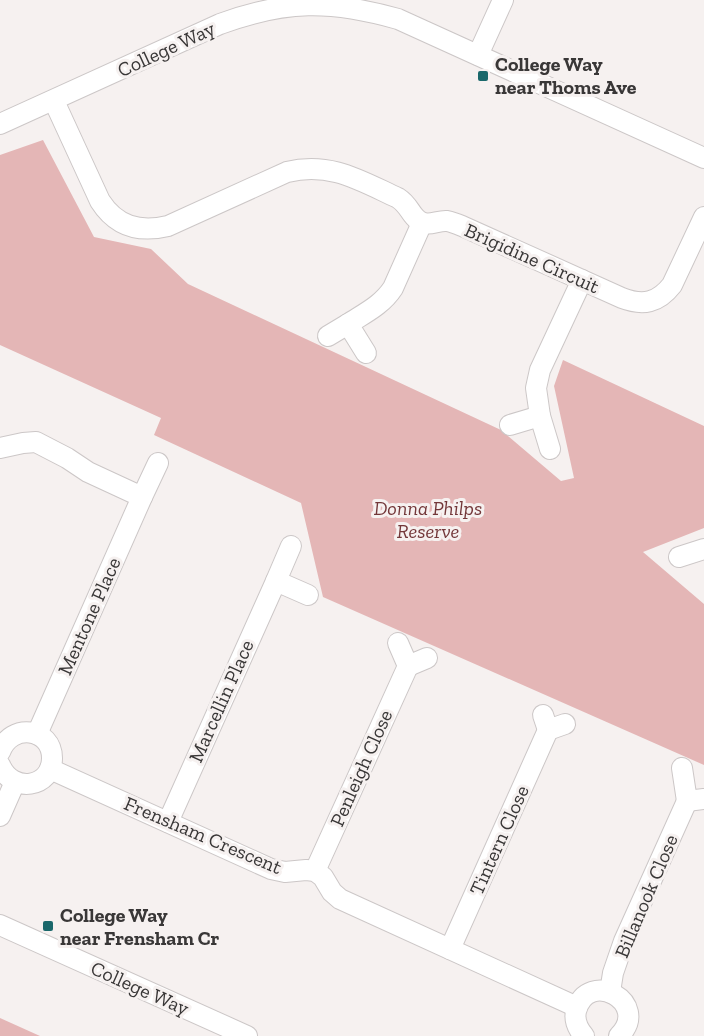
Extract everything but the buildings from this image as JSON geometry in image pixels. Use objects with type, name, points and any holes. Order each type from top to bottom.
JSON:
[{"type":"street","points":[[478,55],[503,0]]},
{"type":"street","name":"College Way","points":[[0,124],[247,12],[291,3],[322,1],[379,12],[704,158]]},
{"type":"street","points":[[54,101],[100,201],[115,218],[137,228],[158,229],[168,226],[275,177],[300,169],[312,168],[338,172],[405,202],[414,216],[422,223],[393,288],[376,307],[328,336]]},
{"type":"street","name":"Brigidine Circuit","points":[[422,223],[432,224],[446,221],[462,226],[634,302],[645,302],[658,299],[666,293],[677,277],[704,217]]},
{"type":"street","points":[[550,449],[540,416],[537,379],[582,280]]},
{"type":"street","points":[[348,324],[366,353]]},
{"type":"street","points":[[510,425],[540,416]]},
{"type":"street","points":[[0,448],[23,442],[36,442],[88,472],[142,497]]},
{"type":"street","name":"Mentone Place","points":[[37,734],[158,463]]},
{"type":"street","name":"Marcellin Place","points":[[168,822],[291,546]]},
{"type":"street","points":[[679,557],[704,549]]},
{"type":"street","points":[[276,581],[308,595]]},
{"type":"street","points":[[398,643],[408,666],[427,658]]},
{"type":"street","name":"Penleigh Close","points":[[315,871],[408,666]]},
{"type":"street","name":"Tintern Close","points":[[450,949],[552,723]]},
{"type":"street","points":[[0,750],[11,736],[19,732],[28,732],[37,734],[48,745],[52,761],[50,769],[39,781],[23,785],[8,778],[0,765]]},
{"type":"street","name":"Billanook Close","points":[[610,992],[613,973],[624,941],[696,800],[682,768]]},
{"type":"street","name":"Frensham Crescent","points":[[50,769],[278,871],[315,871]]},
{"type":"street","points":[[0,816],[15,782]]},
{"type":"street","points":[[315,871],[340,899],[577,1006]]},
{"type":"street","name":"College Way","points":[[0,925],[248,1036]]},
{"type":"street","points":[[584,1036],[576,1023],[577,1006],[587,995],[602,990],[618,996],[624,1002],[629,1033]]},
{"type":"green space","name":"Donna Philps Reserve","points":[[43,140],[94,237],[151,249],[188,284],[501,430],[561,481],[574,478],[554,386],[563,360],[704,426],[704,528],[643,552],[704,604],[704,765],[323,597],[301,503],[154,435],[161,418],[0,345],[0,155]]},
{"type":"green space","points":[[0,1018],[40,1036],[0,1036]]},
{"type":"place","name":"College Way near Thoms Ave","points":[[483,76]]},
{"type":"place","name":"College Way near Frensham Cr","points":[[48,926]]}]
